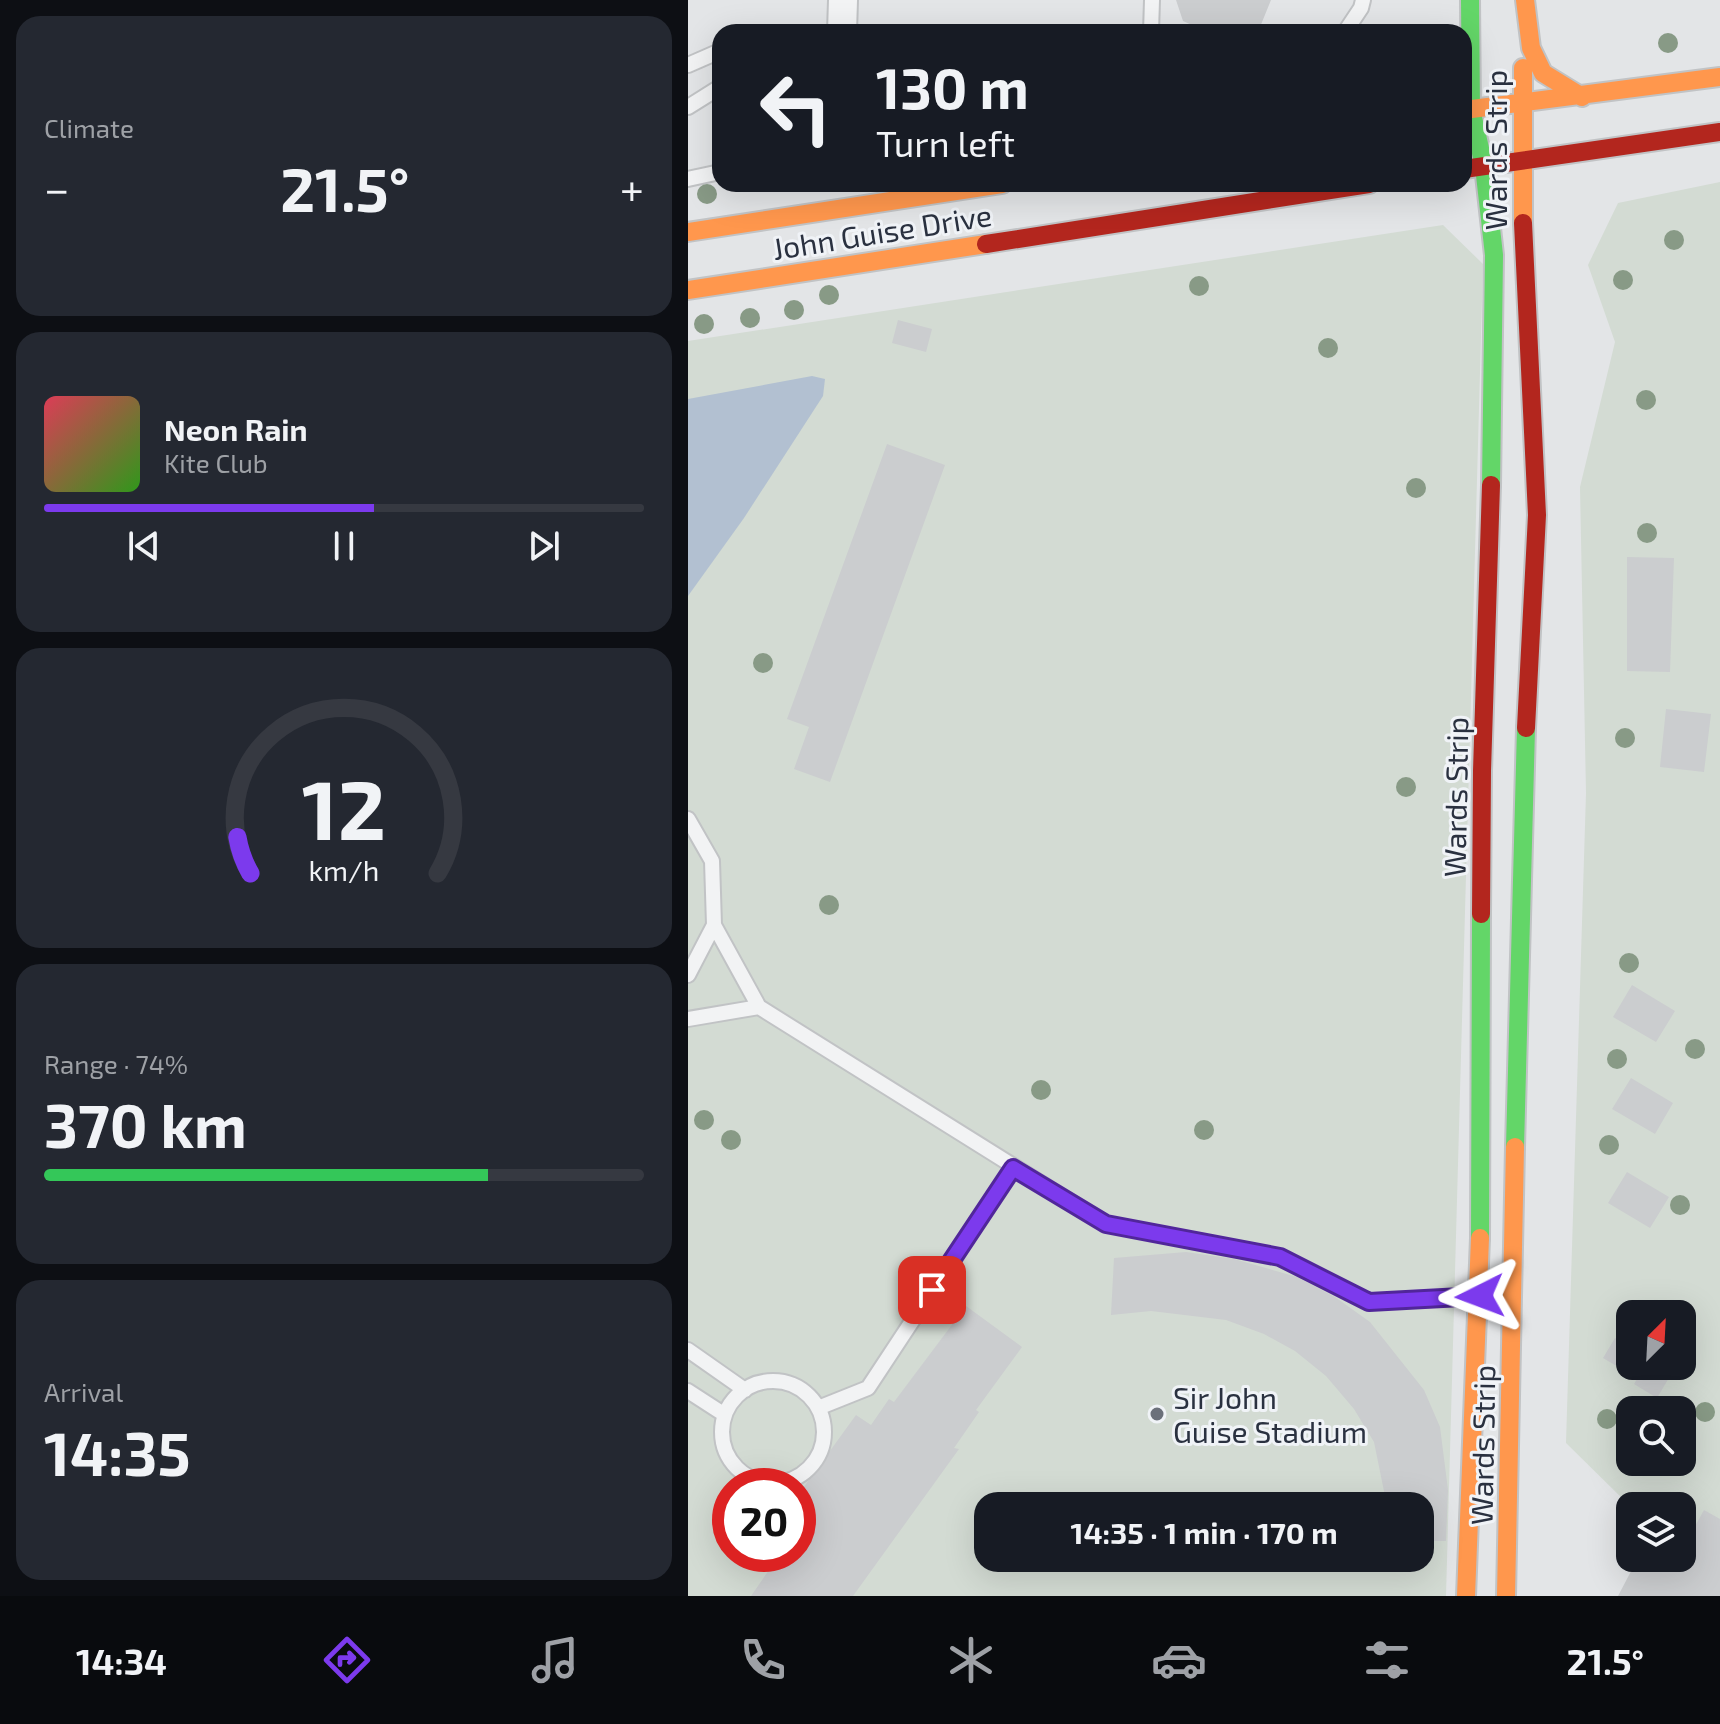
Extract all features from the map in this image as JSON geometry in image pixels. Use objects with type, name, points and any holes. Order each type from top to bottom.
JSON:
[{"type":"main road","name":"Wards Strip","points":[[1470,0],[1470,24]]},
{"type":"main road","name":"Wards Strip","points":[[1506,1596],[1523,775],[1537,515],[1521,160],[1525,0]]},
{"type":"main road","points":[[1525,0],[1531,48],[1543,73],[1582,97]]},
{"type":"main road","points":[[1472,108],[1582,97],[1720,77]]},
{"type":"main road","name":"Wards Strip","points":[[1466,1596],[1480,1296],[1482,771],[1491,517],[1494,255],[1484,166],[1472,123]]},
{"type":"main road","points":[[1472,168],[1720,132]]},
{"type":"main road","name":"John Guise Drive","points":[[688,232],[838,197],[901,192]]},
{"type":"main road","name":"John Guise Drive","points":[[688,290],[1318,192]]},
{"type":"street","points":[[842,24],[843,0]]},
{"type":"lane","points":[[1151,24],[1152,0]]},
{"type":"lane","points":[[1350,24],[1363,0]]},
{"type":"lane","points":[[688,65],[712,54]]},
{"type":"lane","points":[[688,107],[712,92]]},
{"type":"lane","points":[[688,179],[712,174]]},
{"type":"lane","points":[[688,819],[712,861],[714,925],[759,1007],[1106,1224],[1280,1257],[1369,1302],[1480,1296],[1513,1298]]},
{"type":"lane","points":[[688,975],[714,925]]},
{"type":"lane","points":[[688,1019],[759,1007]]},
{"type":"lane","points":[[818,1408],[868,1388],[1013,1168]]},
{"type":"lane","points":[[688,1350],[745,1390]]},
{"type":"lane","points":[[777,1382],[793,1386],[808,1395],[818,1408],[824,1424],[824,1441],[818,1457],[808,1470],[794,1479],[777,1483],[760,1482],[745,1475],[733,1464],[725,1449],[722,1432],[732,1401],[745,1390],[760,1383],[777,1382]]},
{"type":"lane","points":[[688,1391],[725,1415]]},
{"type":"shaded area","points":[[1720,182],[1720,1546],[1696,1539],[1696,1492],[1616,1492],[1566,1443],[1586,793],[1580,487],[1615,342],[1588,265],[1618,203]]},
{"type":"shaded area","name":"Sir John Guise Stadium","points":[[1443,225],[1483,264],[1446,1596],[688,1596],[688,341]]},
{"type":"water","points":[[812,376],[825,379],[823,396],[744,518],[688,596],[688,399]]},
{"type":"building","points":[[1176,0],[1271,0],[1261,24],[1190,24],[1183,21]]},
{"type":"building","points":[[898,320],[932,329],[926,352],[892,343]]},
{"type":"building","points":[[887,444],[945,465],[830,782],[794,769],[809,727],[787,719]]},
{"type":"building","points":[[1627,557],[1674,558],[1670,672],[1627,671]]},
{"type":"building","points":[[1666,709],[1711,714],[1704,772],[1660,767]]},
{"type":"building","points":[[1632,985],[1675,1011],[1656,1042],[1613,1017]]},
{"type":"building","points":[[1631,1078],[1673,1103],[1655,1134],[1612,1109]]},
{"type":"building","points":[[1627,1172],[1669,1197],[1650,1228],[1608,1203]]},
{"type":"building","points":[[1186,1252],[1234,1259],[1297,1277],[1335,1297],[1370,1322],[1424,1390],[1440,1427],[1448,1490],[1446,1541],[1434,1541],[1434,1492],[1384,1492],[1374,1442],[1354,1409],[1326,1376],[1295,1351],[1264,1334],[1226,1320],[1151,1311],[1111,1315],[1114,1258]]},
{"type":"building","points":[[966,1306],[1022,1347],[976,1410],[979,1412],[954,1448],[959,1449],[853,1596],[751,1596],[768,1572],[816,1572],[816,1470],[856,1415],[871,1425],[889,1399],[894,1402]]},
{"type":"building","points":[[1615,1338],[1616,1339],[1616,1366],[1603,1358]]},
{"type":"building","points":[[1636,1380],[1668,1380],[1658,1396],[1634,1384]]},
{"type":"building","points":[[1704,1510],[1720,1519],[1720,1596],[1618,1596],[1631,1572],[1696,1572],[1696,1525]]},
{"type":"traffic: fast","points":[[1470,0],[1470,24]]},
{"type":"traffic: fast","points":[[1472,113],[1484,166],[1494,255],[1491,485]]},
{"type":"traffic: fast","points":[[1515,1147],[1526,728]]},
{"type":"traffic: fast","points":[[1480,1238],[1481,914]]},
{"type":"traffic: slow","points":[[1525,0],[1531,48],[1543,73],[1582,97]]},
{"type":"traffic: slow","points":[[1523,68],[1523,223]]},
{"type":"traffic: slow","points":[[1472,109],[1720,77]]},
{"type":"traffic: slow","points":[[688,232],[950,192]]},
{"type":"traffic: slow","points":[[688,290],[986,244]]},
{"type":"traffic: slow","points":[[1506,1596],[1515,1147]]},
{"type":"traffic: slow","points":[[1466,1596],[1480,1238]]},
{"type":"traffic: jam","points":[[1472,168],[1720,132]]},
{"type":"traffic: jam","points":[[986,244],[1318,192]]},
{"type":"traffic: jam","points":[[1523,223],[1537,515],[1526,728]]},
{"type":"traffic: jam","points":[[1481,914],[1491,485]]},
{"type":"place","name":"Sir John Guise Stadium","points":[[1157,1414]]},
{"type":"route","points":[[932,1290],[1013,1168],[1106,1224],[1280,1257],[1369,1302],[1480,1296]]}]
